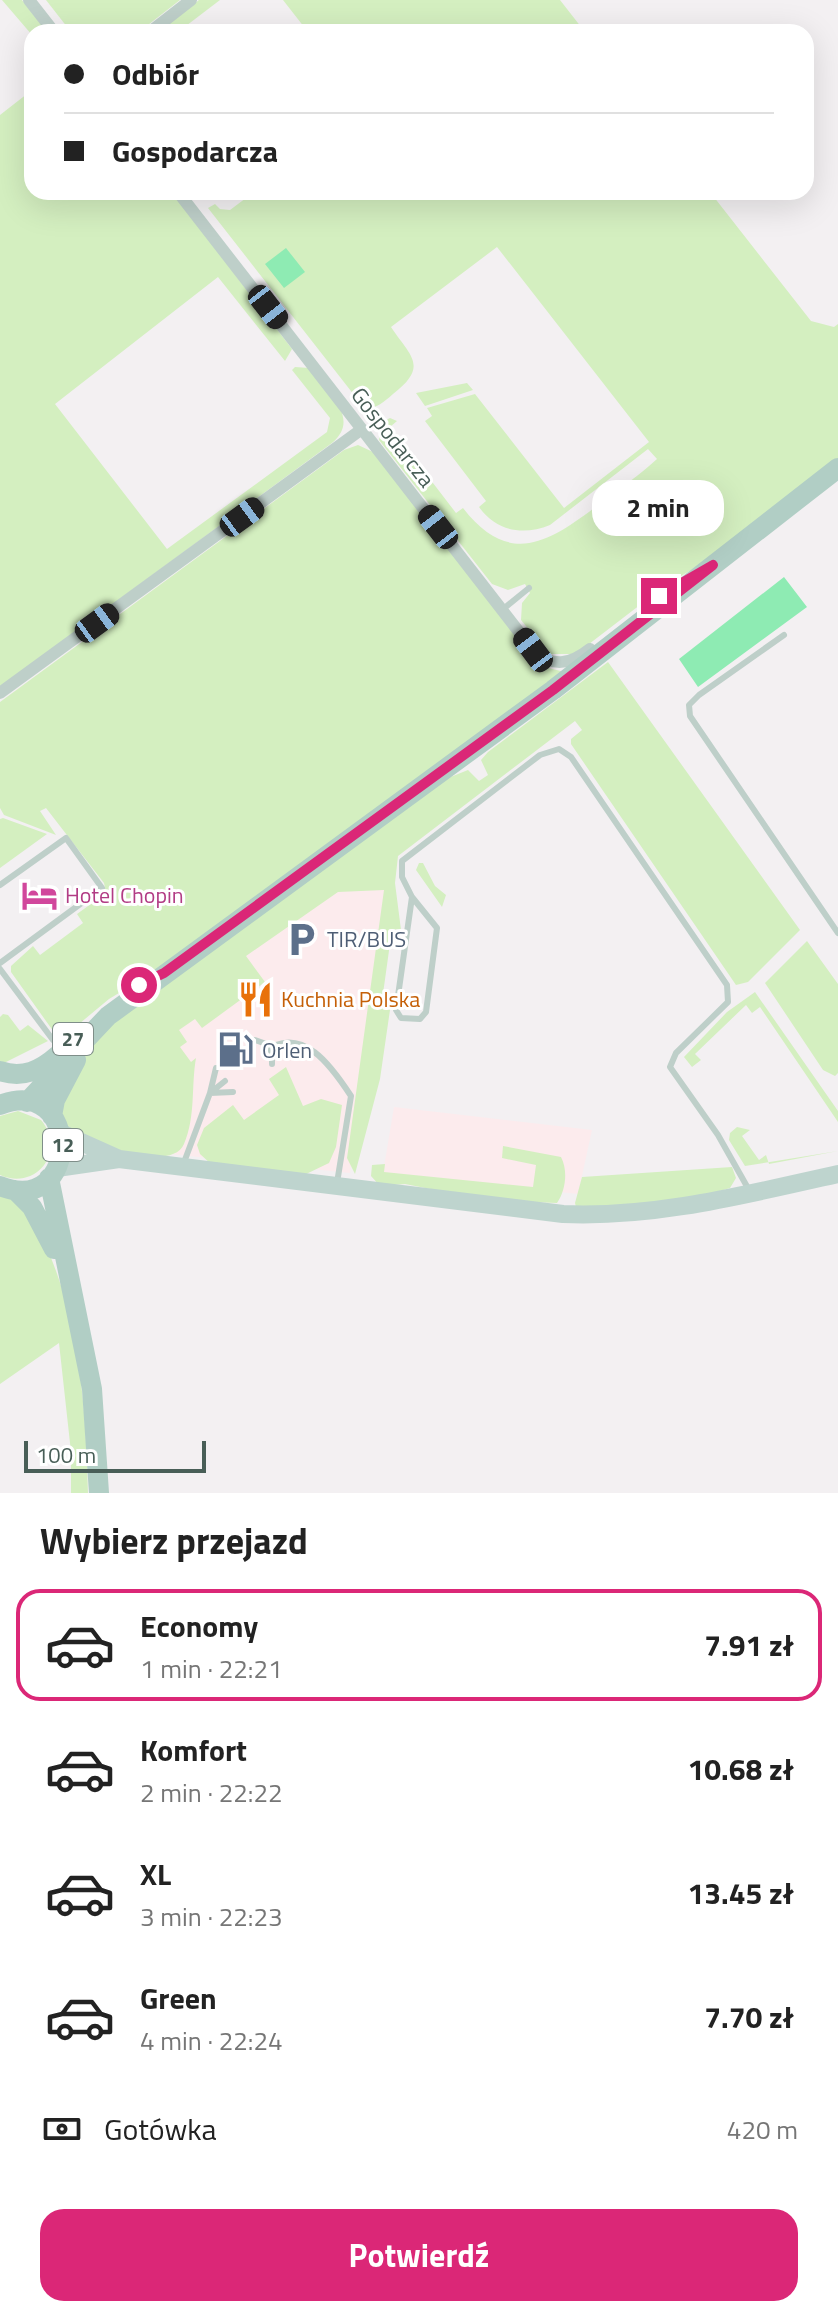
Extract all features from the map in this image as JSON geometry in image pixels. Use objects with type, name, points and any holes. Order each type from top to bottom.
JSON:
[{"type":"main road","name":"27","points":[[10,1101],[71,1054],[88,1035],[164,973],[528,708],[838,468]]},
{"type":"main road","name":"27","points":[[57,1124],[55,1100],[71,1054],[98,1012],[164,973]]},
{"type":"main road","name":"27","points":[[0,1071],[15,1075],[37,1070],[71,1054]]},
{"type":"main road","name":"12","points":[[8,1188],[33,1188],[53,1173],[63,1151],[57,1124],[10,1101]]},
{"type":"main road","name":"12","points":[[53,1173],[64,1266],[77,1309],[92,1389],[99,1493]]},
{"type":"main road","name":"12","points":[[8,1188],[38,1215],[64,1266]]},
{"type":"street","points":[[29,0],[48,24]]},
{"type":"street","points":[[160,24],[191,0]]},
{"type":"street","name":"Gospodarcza","points":[[184,200],[539,656],[551,662],[564,663],[584,654],[659,596],[713,565]]},
{"type":"street","points":[[0,693],[362,429]]},
{"type":"street","points":[[57,1124],[119,1159]]},
{"type":"street","points":[[53,1173],[119,1159],[563,1214],[608,1216],[679,1209],[838,1174]]},
{"type":"lane","points":[[502,610],[529,588]]},
{"type":"lane","points":[[784,635],[699,695],[689,705],[690,716],[838,933]]},
{"type":"lane","points":[[412,897],[396,1010],[401,1018],[420,1019],[426,1012],[437,928],[412,897],[402,877],[402,861],[540,755],[559,749],[571,757],[727,985],[728,1002],[676,1053],[670,1067],[718,1135],[750,1193]]},
{"type":"lane","points":[[0,885],[66,838],[102,888],[0,966],[53,1040],[71,1054]]},
{"type":"lane","points":[[255,1040],[272,1046]]},
{"type":"lane","points":[[264,1052],[272,1046],[290,1042],[306,1045],[329,1065],[351,1096],[337,1187]]},
{"type":"lane","points":[[272,1046],[272,1064]]},
{"type":"lane","points":[[182,1166],[210,1093],[216,1068]]},
{"type":"lane","points":[[210,1093],[225,1081]]},
{"type":"lane","points":[[210,1093],[233,1092]]},
{"type":"shaded area","points":[[2,0],[22,0],[41,24],[24,26]]},
{"type":"shaded area","points":[[46,0],[180,0],[149,24],[65,24]]},
{"type":"shaded area","points":[[199,0],[220,0],[188,24],[168,24]]},
{"type":"shaded area","points":[[283,0],[560,0],[579,24],[302,24]]},
{"type":"shaded area","points":[[24,96],[24,200],[178,200],[292,349],[285,361],[218,277],[55,404],[167,549],[327,432],[330,418],[292,370],[295,367],[309,368],[324,385],[338,404],[343,424],[340,434],[332,443],[0,687],[0,115]]},
{"type":"shaded area","points":[[243,200],[716,200],[811,321],[834,327],[838,324],[838,459],[713,557],[666,585],[576,654],[549,654],[521,620],[522,603],[530,593],[525,584],[508,590],[492,584],[379,440],[382,422],[390,418],[397,421],[390,427],[456,513],[463,508],[498,539],[515,543],[549,537],[566,528],[657,459],[648,449],[550,525],[530,530],[511,529],[493,521],[479,507],[486,501],[425,421],[432,416],[427,408],[475,394],[564,508],[649,442],[497,247],[391,327],[413,361],[411,376],[387,400],[365,409],[208,208],[215,204],[220,209],[230,210]]},
{"type":"shaded area","points":[[286,248],[305,272],[284,288],[265,264]]},
{"type":"shaded area","points":[[467,383],[473,390],[425,406],[416,393]]},
{"type":"shaded area","points":[[358,445],[373,452],[534,658],[548,668],[565,672],[149,975],[109,999],[67,1034],[56,1035],[11,972],[11,966],[33,946],[40,955],[83,923],[77,914],[106,893],[104,883],[46,808],[40,811],[56,835],[4,815],[0,808],[0,702],[344,450]]},
{"type":"shaded area","points":[[784,577],[807,607],[698,687],[679,659]]},
{"type":"shaded area","points":[[608,662],[800,930],[748,982],[736,985],[571,744],[571,739],[582,730],[575,721],[398,856],[395,883],[401,930],[392,929],[382,1001],[391,1003],[380,1079],[355,1174],[347,1158],[384,890],[338,892],[246,956],[265,982],[202,1028],[195,1019],[179,1030],[187,1042],[180,1047],[191,1062],[196,1058],[188,1133],[176,1153],[164,1156],[130,1154],[68,1133],[59,1105],[80,1061],[100,1033],[448,778],[468,770],[479,781],[488,775],[481,760],[488,752]]},
{"type":"shaded area","points":[[0,819],[47,834],[0,868]]},
{"type":"shaded area","points":[[394,831],[350,1173],[122,1149],[87,1059]]},
{"type":"shaded area","points":[[419,863],[423,863],[435,886],[446,895],[442,907],[416,870]]},
{"type":"shaded area","points":[[807,941],[838,984],[838,1073],[835,1076],[823,1070],[765,983]]},
{"type":"shaded area","points":[[755,992],[838,1111],[838,1122],[760,1007],[752,1013],[746,1005],[695,1054],[701,1060],[692,1067],[684,1057],[727,1012]]},
{"type":"shaded area","points":[[8,1015],[20,1031],[28,1025],[48,1041],[0,1065],[0,1017]]},
{"type":"shaded area","points":[[286,1067],[303,1106],[321,1099],[342,1105],[336,1147],[329,1163],[302,1176],[211,1164],[200,1154],[197,1145],[204,1128],[233,1105],[244,1120],[279,1095],[269,1079]]},
{"type":"shaded area","points":[[394,1107],[592,1130],[578,1194],[383,1173]]},
{"type":"shaded area","points":[[18,1111],[41,1120],[51,1144],[44,1165],[36,1173],[13,1179],[0,1175],[0,1116]]},
{"type":"shaded area","points":[[737,1127],[750,1130],[742,1136],[759,1160],[766,1155],[768,1162],[745,1166],[729,1140],[730,1133]]},
{"type":"shaded area","points":[[503,1146],[561,1157],[565,1180],[557,1203],[486,1200],[405,1184],[380,1186],[371,1176],[372,1165],[385,1164],[384,1172],[533,1187],[536,1165],[502,1158]]},
{"type":"shaded area","points":[[838,1151],[769,1164],[768,1162]]},
{"type":"shaded area","points":[[732,1167],[736,1178],[730,1188],[682,1202],[576,1207],[575,1203],[582,1177]]},
{"type":"shaded area","points":[[0,1194],[21,1202],[33,1216],[67,1305],[83,1398],[88,1493],[71,1493],[71,1452],[59,1343],[0,1384]]},
{"type":"place","name":"Hotel Chopin","points":[[39,895]]},
{"type":"place","name":"TIR/BUS","points":[[301,939]]},
{"type":"place","name":"Kuchnia Polska","points":[[255,999]]},
{"type":"place","name":"Orlen","points":[[236,1050]]},
{"type":"route","points":[[139,985],[164,973],[219,935],[553,690],[713,565],[659,596]]}]
